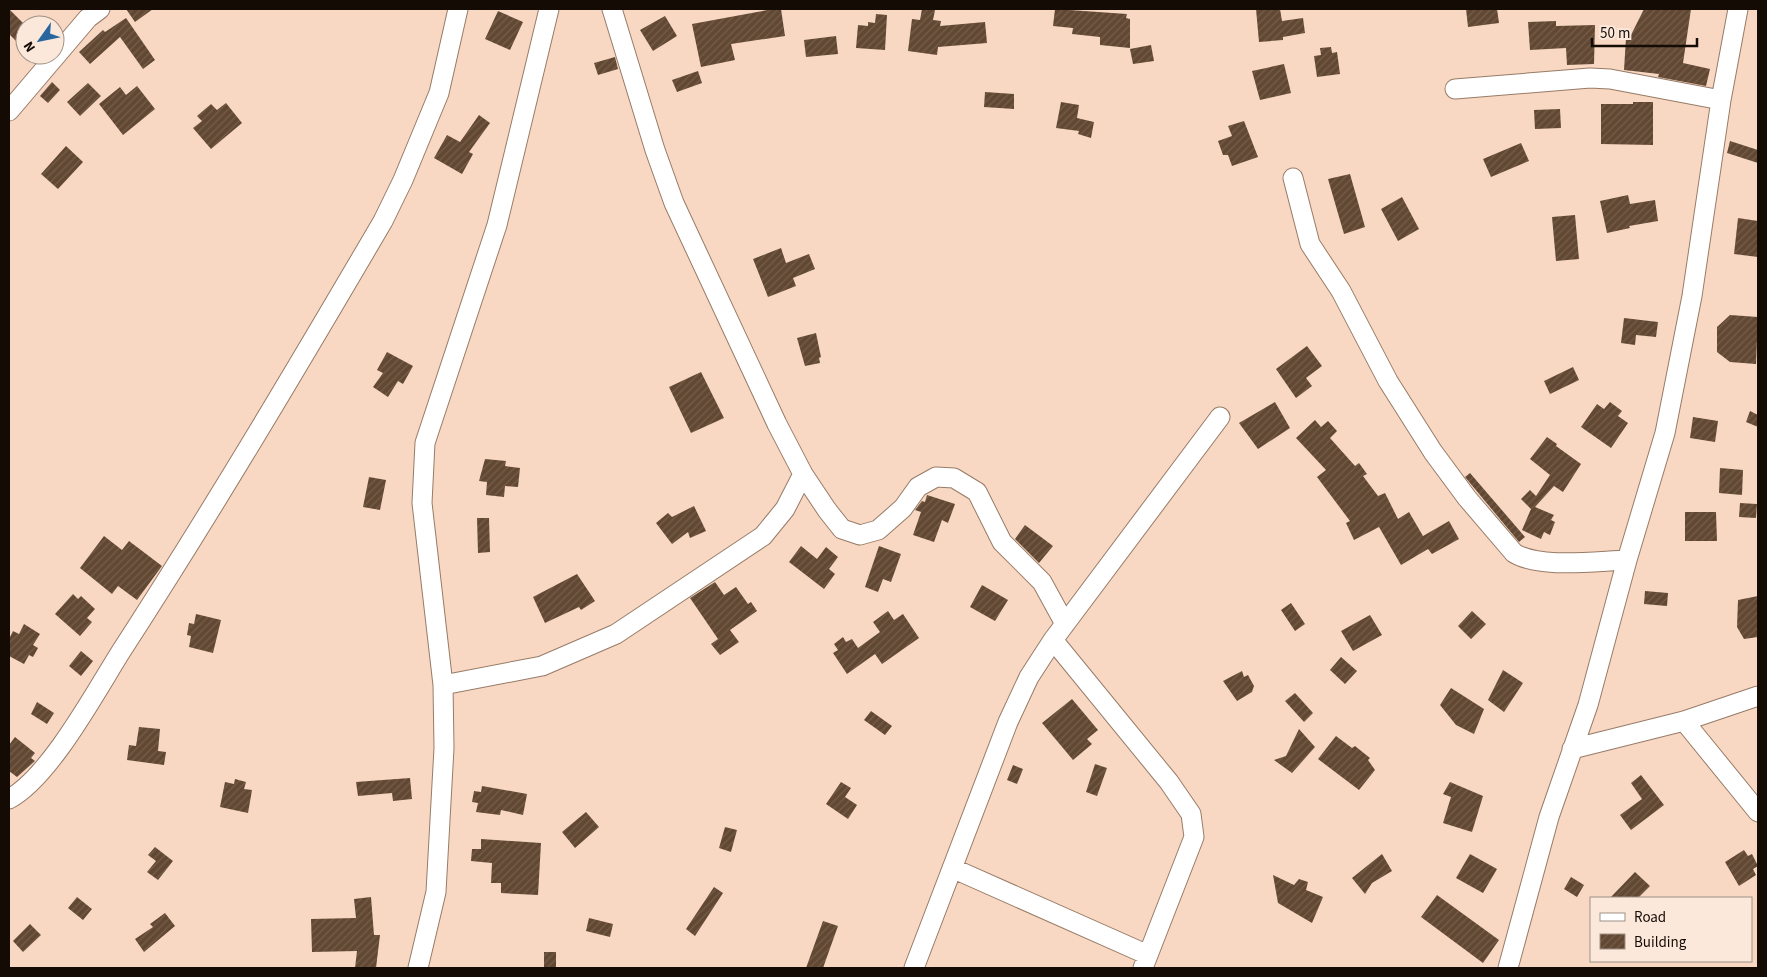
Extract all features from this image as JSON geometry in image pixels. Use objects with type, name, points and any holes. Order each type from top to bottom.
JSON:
[{"type":"street","points":[[9,111],[88,18],[100,9]]},
{"type":"street","points":[[9,799],[50,762],[81,715],[238,468],[384,221],[439,93],[458,9]]},
{"type":"street","points":[[418,968],[436,892],[444,748],[443,685],[422,503],[425,443],[497,225],[549,9]]},
{"type":"street","points":[[612,9],[655,150],[674,203],[773,416],[803,474],[842,529],[860,535],[878,530],[904,508],[918,487],[936,478],[954,478],[977,492],[1002,542],[1042,582],[1065,624]]},
{"type":"street","points":[[1508,968],[1549,817],[1588,704],[1666,423],[1692,296],[1721,100],[1738,9]]},
{"type":"street","points":[[1455,89],[1603,78],[1721,100]]},
{"type":"street","points":[[1294,178],[1310,244],[1341,291],[1388,382],[1439,460],[1467,498],[1514,553],[1523,558],[1550,561],[1627,560]]},
{"type":"street","points":[[914,968],[1008,722],[1029,677],[1053,640],[1220,418]]},
{"type":"street","points":[[443,685],[542,666],[616,634],[763,536],[785,509],[803,474]]},
{"type":"street","points":[[952,868],[1146,961],[1194,836],[1191,814],[1169,782],[1053,640]]},
{"type":"street","points":[[1572,749],[1684,721],[1758,696]]},
{"type":"street","points":[[1684,721],[1758,812]]},
{"type":"building","points":[[9,9],[15,15],[15,40],[9,34]]},
{"type":"building","points":[[126,9],[153,9],[135,22]]},
{"type":"building","points":[[781,9],[785,36],[731,44],[735,60],[701,67],[692,24]]},
{"type":"building","points":[[922,9],[935,10],[933,20],[941,21],[940,26],[985,22],[987,43],[938,47],[937,55],[908,51],[912,19],[920,20]]},
{"type":"building","points":[[1055,9],[1127,14],[1126,18],[1130,19],[1130,48],[1100,45],[1100,37],[1072,34],[1073,28],[1053,26]]},
{"type":"building","points":[[1256,9],[1280,9],[1282,21],[1303,18],[1305,33],[1283,37],[1283,40],[1259,42]]},
{"type":"building","points":[[1466,9],[1497,9],[1499,23],[1468,27]]},
{"type":"building","points":[[1644,9],[1691,9],[1683,63],[1710,69],[1706,86],[1658,77],[1659,74],[1624,70],[1626,38],[1629,39]]},
{"type":"building","points":[[498,11],[523,22],[510,50],[485,39]]},
{"type":"building","points":[[876,14],[887,15],[885,50],[856,48],[858,25],[868,26],[868,22],[875,23]]},
{"type":"building","points":[[665,16],[677,36],[653,51],[640,30]]},
{"type":"building","points":[[126,18],[155,60],[143,69],[120,37],[90,64],[79,52],[103,30],[105,32]]},
{"type":"building","points":[[1556,21],[1556,26],[1595,25],[1594,64],[1567,65],[1566,48],[1530,50],[1528,22]]},
{"type":"building","points":[[836,36],[838,54],[806,57],[804,40]]},
{"type":"building","points":[[1151,45],[1154,61],[1133,64],[1130,49]]},
{"type":"building","points":[[1331,47],[1332,53],[1337,52],[1340,74],[1317,77],[1314,56],[1321,55],[1320,48]]},
{"type":"building","points":[[615,57],[618,69],[598,75],[594,63]]},
{"type":"building","points":[[1284,64],[1291,93],[1260,100],[1252,71]]},
{"type":"building","points":[[698,71],[702,83],[677,92],[672,80]]},
{"type":"building","points":[[52,82],[60,90],[48,103],[40,96]]},
{"type":"building","points":[[88,83],[101,96],[80,116],[67,102]]},
{"type":"building","points":[[137,86],[155,109],[123,135],[99,104],[120,87],[126,95]]},
{"type":"building","points":[[985,92],[1014,94],[1014,109],[984,107]]},
{"type":"building","points":[[1061,102],[1079,105],[1077,118],[1094,122],[1091,138],[1078,134],[1079,131],[1056,128]]},
{"type":"building","points":[[1633,102],[1653,102],[1653,145],[1601,144],[1601,104],[1633,104]]},
{"type":"building","points":[[226,103],[242,123],[211,149],[193,128],[202,121],[197,116],[211,104],[217,110]]},
{"type":"building","points":[[1560,109],[1561,128],[1535,129],[1534,110]]},
{"type":"building","points":[[479,115],[490,123],[469,152],[473,154],[462,174],[434,158],[447,135],[460,142]]},
{"type":"building","points":[[1244,121],[1258,157],[1232,166],[1228,155],[1223,155],[1218,141],[1232,136],[1228,126]]},
{"type":"building","points":[[1730,141],[1758,150],[1758,163],[1727,153]]},
{"type":"building","points":[[1521,143],[1529,161],[1491,177],[1483,159]]},
{"type":"building","points":[[66,146],[83,162],[58,189],[41,174]]},
{"type":"building","points":[[1350,174],[1365,227],[1344,234],[1328,179]]},
{"type":"building","points":[[1628,195],[1630,204],[1655,200],[1658,221],[1629,226],[1630,228],[1607,233],[1600,201]]},
{"type":"building","points":[[1402,197],[1419,229],[1398,241],[1381,209]]},
{"type":"building","points":[[1575,215],[1579,259],[1556,261],[1552,217]]},
{"type":"building","points":[[1738,218],[1758,221],[1758,257],[1734,254]]},
{"type":"building","points":[[781,248],[786,263],[809,254],[815,269],[793,278],[796,286],[768,297],[753,259]]},
{"type":"building","points":[[1730,315],[1758,317],[1756,364],[1730,362],[1717,352],[1717,327]]},
{"type":"building","points":[[1624,318],[1658,322],[1656,337],[1636,335],[1635,345],[1621,343]]},
{"type":"building","points":[[816,333],[821,357],[819,358],[820,363],[805,366],[797,338]]},
{"type":"building","points":[[1307,346],[1322,366],[1306,378],[1312,386],[1296,398],[1276,369]]},
{"type":"building","points":[[387,352],[413,366],[403,384],[398,381],[388,397],[373,387],[383,373],[377,370]]},
{"type":"building","points":[[1573,367],[1579,380],[1550,394],[1544,381]]},
{"type":"building","points":[[701,372],[724,418],[691,433],[669,387]]},
{"type":"building","points":[[1275,402],[1290,428],[1258,449],[1239,423]]},
{"type":"building","points":[[1610,402],[1622,411],[1618,416],[1628,423],[1611,448],[1581,427],[1597,404],[1604,409]]},
{"type":"building","points":[[1750,411],[1758,415],[1758,427],[1746,422]]},
{"type":"building","points":[[1693,417],[1718,421],[1715,442],[1690,438]]},
{"type":"building","points":[[1315,420],[1321,427],[1328,421],[1337,431],[1330,438],[1355,466],[1359,463],[1367,474],[1363,476],[1378,496],[1385,493],[1398,519],[1409,512],[1423,536],[1449,521],[1459,539],[1432,554],[1428,549],[1401,565],[1379,527],[1354,540],[1346,523],[1350,521],[1317,477],[1326,470],[1296,438]]},
{"type":"building","points":[[1547,437],[1581,464],[1563,492],[1554,486],[1535,507],[1554,515],[1551,520],[1555,522],[1550,535],[1544,532],[1541,539],[1522,530],[1531,509],[1521,499],[1530,490],[1536,496],[1550,475],[1530,459]]},
{"type":"building","points":[[485,459],[506,461],[505,466],[520,468],[518,487],[505,486],[504,497],[486,495],[487,482],[479,481]]},
{"type":"building","points":[[1720,468],[1743,470],[1742,495],[1719,493]]},
{"type":"building","points":[[1470,473],[1525,537],[1519,542],[1465,477]]},
{"type":"building","points":[[369,477],[386,480],[380,510],[363,507]]},
{"type":"building","points":[[927,495],[955,504],[948,523],[942,520],[934,542],[913,535],[921,512],[915,510],[922,501],[925,502]]},
{"type":"building","points":[[1740,503],[1757,504],[1756,518],[1739,517]]},
{"type":"building","points":[[694,506],[706,531],[690,538],[688,532],[672,544],[656,523],[668,513],[672,517]]},
{"type":"building","points":[[1685,512],[1716,512],[1717,541],[1685,541]]},
{"type":"building","points":[[477,518],[489,518],[490,552],[478,553]]},
{"type":"building","points":[[1025,525],[1053,546],[1039,563],[1015,539]]},
{"type":"building","points":[[104,536],[122,550],[129,541],[162,566],[137,600],[118,586],[112,594],[80,568]]},
{"type":"building","points":[[801,546],[817,559],[826,547],[838,557],[829,569],[835,574],[824,589],[789,562]]},
{"type":"building","points":[[879,546],[901,554],[891,582],[883,579],[878,592],[865,587]]},
{"type":"building","points":[[577,574],[595,601],[581,610],[579,607],[545,623],[533,597]]},
{"type":"building","points":[[715,582],[724,595],[736,587],[748,604],[751,602],[757,611],[730,630],[739,642],[720,655],[711,644],[718,639],[690,598]]},
{"type":"building","points":[[982,585],[1008,600],[995,621],[970,607]]},
{"type":"building","points":[[1645,591],[1668,593],[1667,606],[1644,604]]},
{"type":"building","points":[[73,594],[78,599],[81,596],[95,609],[87,618],[92,622],[80,636],[55,614]]},
{"type":"building","points":[[1758,596],[1758,637],[1744,639],[1737,627],[1738,600]]},
{"type":"building","points":[[1291,603],[1305,624],[1295,631],[1281,610]]},
{"type":"building","points":[[888,611],[894,620],[903,614],[919,638],[882,664],[875,654],[847,674],[833,653],[838,650],[834,644],[843,637],[846,642],[852,639],[858,648],[880,632],[873,622]]},
{"type":"building","points":[[1472,611],[1486,624],[1471,639],[1458,626]]},
{"type":"building","points":[[196,614],[221,620],[213,653],[189,647],[191,636],[187,635],[189,623],[194,624]]},
{"type":"building","points":[[1370,615],[1382,635],[1353,651],[1341,631]]},
{"type":"building","points":[[24,624],[40,634],[33,645],[38,648],[33,657],[29,655],[24,664],[9,656],[9,639],[13,631],[19,634]]},
{"type":"building","points":[[81,651],[93,661],[81,676],[69,666]]},
{"type":"building","points":[[1341,657],[1357,671],[1345,684],[1330,670]]},
{"type":"building","points":[[1503,670],[1523,683],[1504,712],[1488,700]]},
{"type":"building","points":[[1242,671],[1244,677],[1248,675],[1254,686],[1252,692],[1237,701],[1223,681]]},
{"type":"building","points":[[1451,688],[1484,709],[1474,734],[1456,725],[1440,705]]},
{"type":"building","points":[[1295,693],[1313,713],[1304,722],[1285,701]]},
{"type":"building","points":[[1072,699],[1098,730],[1087,739],[1092,744],[1073,760],[1042,723]]},
{"type":"building","points":[[37,702],[54,713],[47,724],[31,714]]},
{"type":"building","points":[[871,711],[892,726],[885,735],[864,720]]},
{"type":"building","points":[[139,727],[160,729],[158,751],[166,752],[164,765],[127,760],[129,745],[136,746]]},
{"type":"building","points":[[1299,729],[1315,747],[1292,773],[1274,760],[1286,756]]},
{"type":"building","points":[[1336,736],[1352,748],[1355,746],[1370,758],[1368,760],[1375,770],[1359,790],[1318,759]]},
{"type":"building","points":[[15,737],[35,753],[31,758],[35,761],[17,777],[9,771],[9,745]]},
{"type":"building","points":[[1095,764],[1107,768],[1097,796],[1086,792]]},
{"type":"building","points":[[1013,765],[1023,769],[1017,784],[1007,780]]},
{"type":"building","points":[[1641,775],[1664,805],[1631,830],[1620,815],[1642,799],[1631,783]]},
{"type":"building","points":[[410,778],[412,799],[393,801],[392,793],[358,796],[356,782]]},
{"type":"building","points":[[235,779],[246,782],[244,789],[252,790],[248,813],[220,807],[225,782],[234,784]]},
{"type":"building","points":[[841,782],[851,788],[845,797],[857,805],[848,819],[826,804]]},
{"type":"building","points":[[1450,782],[1483,796],[1472,832],[1443,823],[1451,797],[1443,794]]},
{"type":"building","points":[[482,786],[527,794],[523,815],[501,810],[500,815],[476,812],[478,803],[472,802],[474,791],[481,792]]},
{"type":"building","points":[[586,812],[599,827],[575,848],[562,832]]},
{"type":"building","points":[[725,827],[737,830],[731,852],[719,848]]},
{"type":"building","points":[[481,839],[541,843],[538,895],[501,893],[501,883],[491,883],[492,863],[471,861],[472,849],[481,849]]},
{"type":"building","points":[[155,847],[173,861],[158,880],[147,872],[156,861],[148,855]]},
{"type":"building","points":[[1744,850],[1748,856],[1752,854],[1758,866],[1753,869],[1756,875],[1739,886],[1725,862]]},
{"type":"building","points":[[1382,854],[1392,871],[1372,883],[1365,894],[1352,878]]},
{"type":"building","points":[[1470,854],[1497,869],[1483,893],[1456,878]]},
{"type":"building","points":[[1635,872],[1650,886],[1639,897],[1611,897]]},
{"type":"building","points":[[1273,875],[1294,885],[1299,879],[1308,882],[1306,890],[1323,897],[1312,923],[1278,903]]},
{"type":"building","points":[[1571,877],[1584,885],[1577,897],[1564,889]]},
{"type":"building","points":[[714,887],[723,893],[695,936],[686,929]]},
{"type":"building","points":[[1437,895],[1499,940],[1483,963],[1421,917]]},
{"type":"building","points":[[77,897],[92,909],[83,920],[68,908]]},
{"type":"building","points":[[371,897],[374,935],[380,935],[376,968],[355,968],[357,951],[312,952],[311,919],[356,918],[354,899]]},
{"type":"building","points":[[165,913],[175,926],[144,952],[135,939],[153,927],[150,924]]},
{"type":"building","points":[[589,918],[613,924],[610,937],[586,931]]},
{"type":"building","points":[[823,921],[838,926],[823,968],[806,968]]},
{"type":"building","points":[[30,924],[41,935],[23,952],[13,941]]},
{"type":"building","points":[[544,952],[556,952],[556,968],[544,968]]}]
